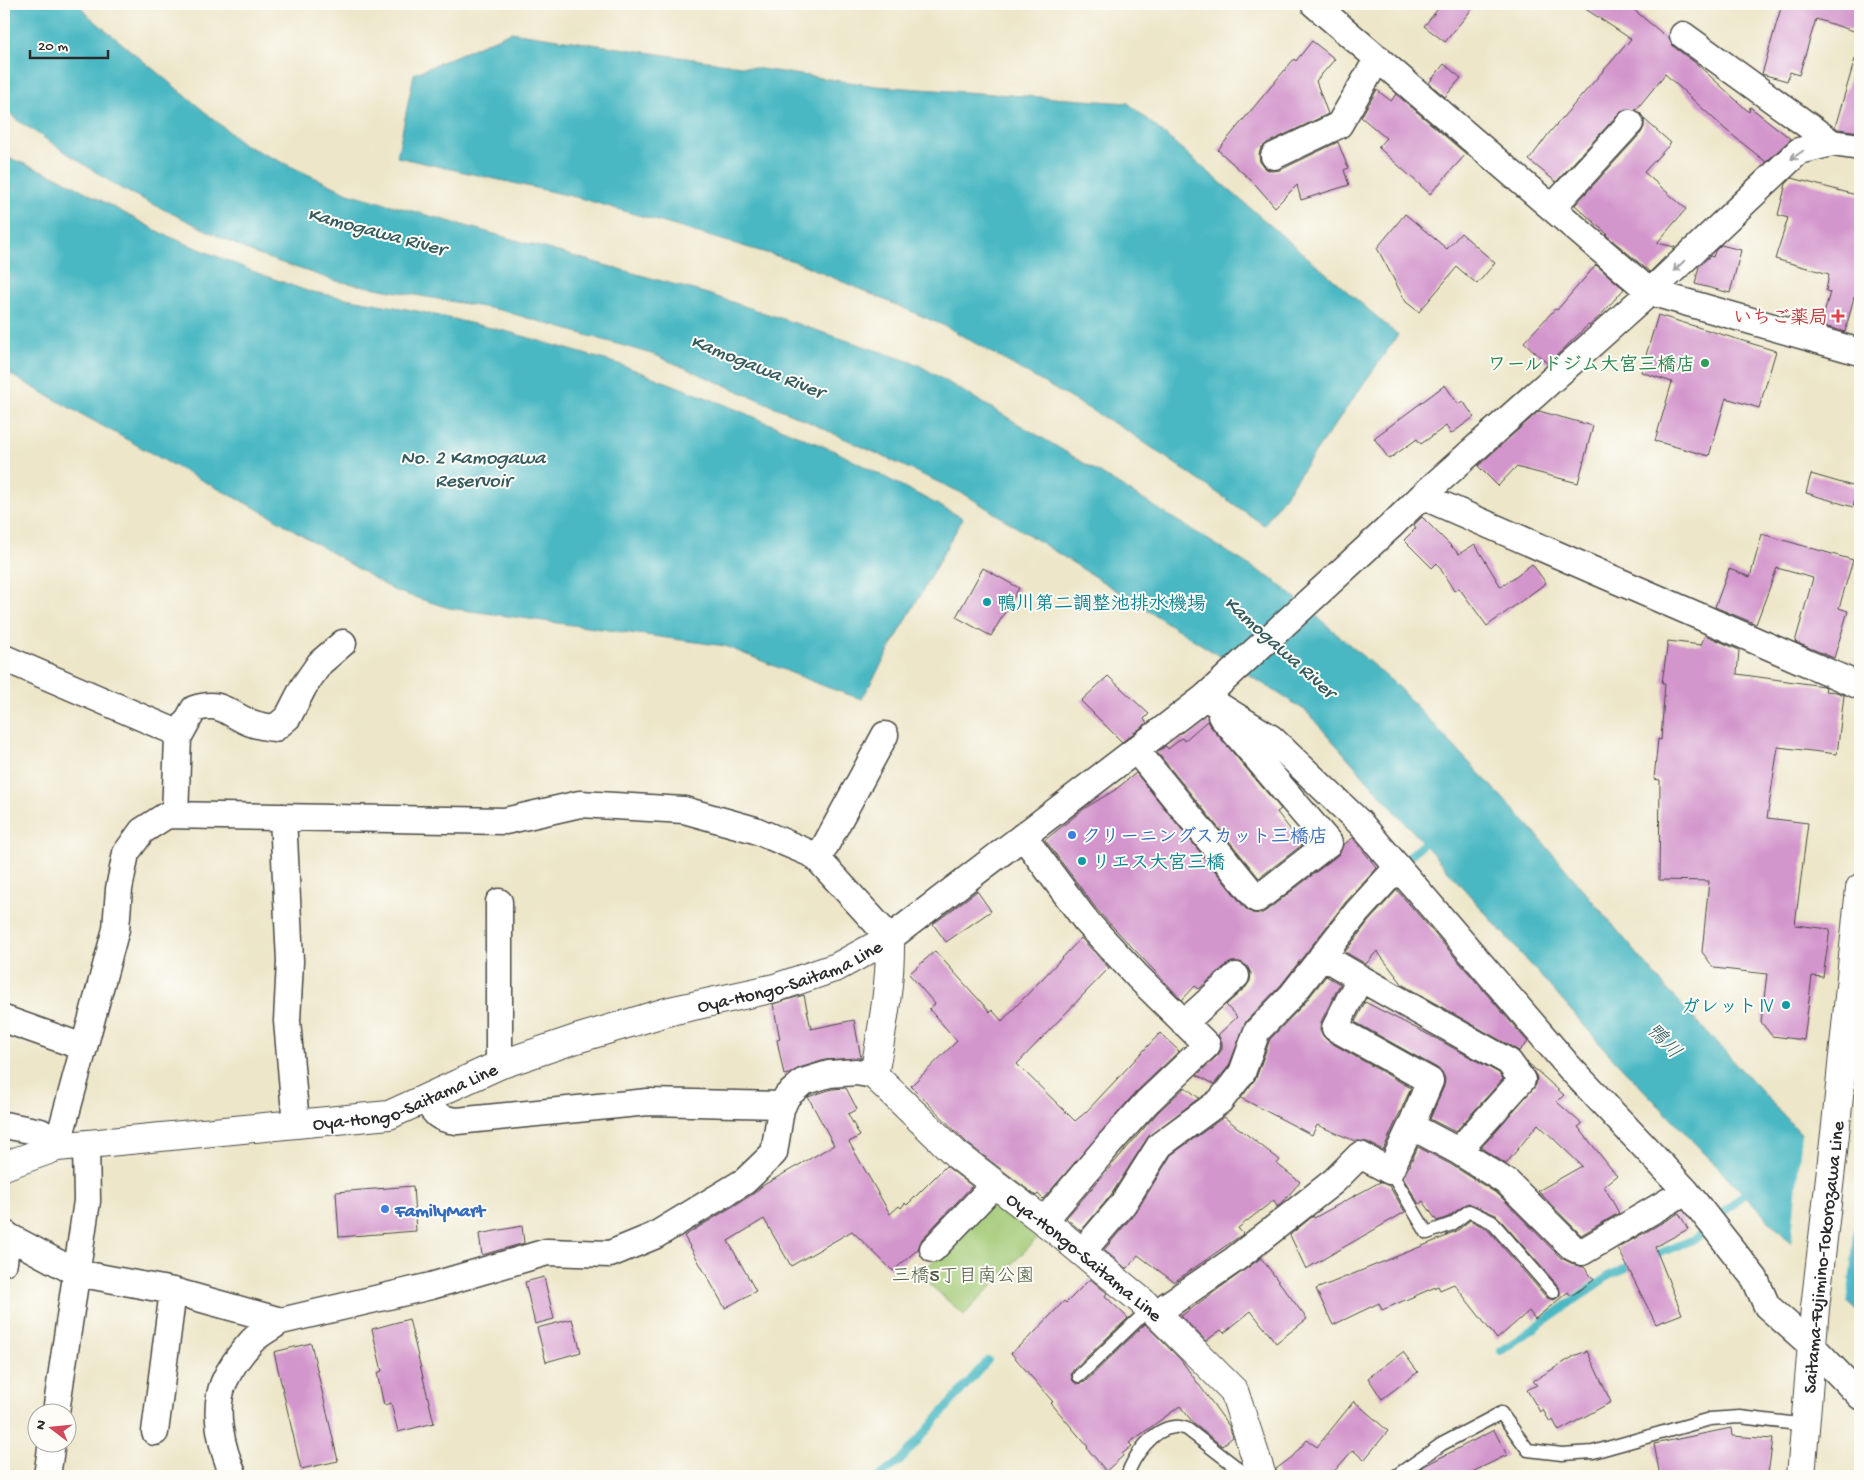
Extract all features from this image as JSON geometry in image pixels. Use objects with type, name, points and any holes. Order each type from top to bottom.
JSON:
[{"type":"main road","name":"Saitama-Fujimino-Tokorozawa Line","points":[[1806,1471],[1806,1425],[1811,1345],[1831,1173],[1860,888]]},
{"type":"main road","name":"Oya-Hongo-Saitama Line","points":[[4,1166],[57,1147],[389,1115],[499,1065],[576,1039],[670,1011],[774,988],[837,967],[890,938],[890,966],[883,1025],[874,1075],[957,1155],[1044,1221],[1153,1310],[1234,1392],[1262,1476]]},
{"type":"street","points":[[1314,4],[1650,292],[1860,352]]},
{"type":"street","points":[[1683,35],[1832,143]]},
{"type":"street","points":[[1274,156],[1339,125],[1378,58]]},
{"type":"street","points":[[1552,208],[1630,123]]},
{"type":"street","points":[[4,1125],[41,1132],[57,1147],[116,929],[118,888],[126,853],[142,831],[166,815],[504,821],[580,804],[684,810],[755,830],[814,855],[890,938],[1210,693],[1422,496],[1650,292],[1799,151],[1832,143],[1860,147]]},
{"type":"street","points":[[1422,496],[1860,686]]},
{"type":"street","points":[[175,815],[178,738],[194,709],[207,704],[222,707],[245,721],[263,727],[274,728],[288,717],[304,686],[320,663],[343,643]]},
{"type":"street","points":[[4,658],[180,734]]},
{"type":"street","points":[[1136,750],[1257,899],[1329,843],[1210,693]]},
{"type":"street","points":[[1210,693],[1271,738],[1360,823],[1570,1068],[1686,1191],[1755,1279],[1768,1306],[1811,1345],[1860,1396]]},
{"type":"street","points":[[818,859],[885,735]]},
{"type":"street","points":[[283,817],[290,961],[287,1021],[296,1124]]},
{"type":"street","points":[[1023,836],[1086,921],[1207,1046],[1147,1102],[1044,1221]]},
{"type":"street","points":[[1082,1252],[1124,1204],[1160,1144],[1220,1102],[1242,1073],[1257,1031],[1292,995],[1357,912],[1398,867]]},
{"type":"street","points":[[499,902],[499,1065]]},
{"type":"street","points":[[1322,956],[1509,1062],[1522,1080],[1458,1151]]},
{"type":"street","points":[[1184,1023],[1236,976]]},
{"type":"street","points":[[1153,1310],[1234,1260],[1334,1181],[1360,1155],[1390,1171],[1430,1081],[1335,1028],[1360,978]]},
{"type":"street","points":[[4,1019],[83,1048]]},
{"type":"street","points":[[234,1476],[227,1460],[218,1414],[224,1383],[239,1358],[254,1339],[281,1321],[431,1286],[547,1252],[610,1254],[654,1236],[745,1181],[774,1153],[781,1109],[787,1096],[803,1082],[829,1074],[856,1072],[874,1075]]},
{"type":"street","points":[[425,1099],[436,1114],[445,1119],[457,1121],[648,1102],[783,1105]]},
{"type":"street","points":[[1411,1126],[1458,1151],[1508,1183],[1572,1247],[1582,1252],[1686,1191]]},
{"type":"street","points":[[58,1402],[87,1201],[86,1144]]},
{"type":"street","points":[[933,1249],[996,1184]]},
{"type":"street","points":[[4,1262],[5,1234],[77,1273],[174,1291],[281,1321]]},
{"type":"street","points":[[155,1432],[174,1291]]},
{"type":"street","points":[[46,1476],[50,1452]]},
{"type":"lane","points":[[1390,1171],[1427,1233],[1452,1224],[1469,1211],[1492,1222],[1553,1292]]},
{"type":"lane","points":[[1078,1376],[1153,1310]]},
{"type":"lane","points":[[1396,1476],[1442,1444],[1501,1413],[1528,1450],[1562,1454],[1593,1452],[1710,1420],[1740,1417],[1806,1425]]},
{"type":"lane","points":[[1127,1476],[1141,1449],[1159,1432],[1175,1427],[1187,1429],[1248,1476]]},
{"type":"green space","name":"三橋5丁目南公園","points":[[996,1198],[1040,1235],[964,1315],[919,1275]]},
{"type":"water","points":[[4,4],[78,4],[90,17],[245,145],[348,193],[708,294],[917,364],[1066,452],[1278,583],[1395,684],[1531,828],[1671,994],[1860,1197],[1860,1315],[1609,1054],[1306,711],[966,495],[796,416],[655,355],[500,310],[336,281],[255,254],[120,188],[17,120],[4,108]]},
{"type":"water","points":[[511,32],[876,86],[1128,103],[1398,335],[1264,525],[1129,432],[947,327],[797,262],[580,198],[397,157],[414,74]]},
{"type":"water","name":"No. 2 Kamogawa Reservoir","points":[[4,156],[58,177],[163,234],[307,291],[417,311],[509,332],[622,365],[728,406],[837,452],[963,518],[862,699],[829,688],[725,646],[449,608],[395,591],[269,515],[178,468],[4,371]]},
{"type":"pier","points":[[1802,1131],[1858,1192],[1847,1305],[1791,1246]]},
{"type":"building","points":[[1442,4],[1476,4],[1445,42],[1424,26]]},
{"type":"building","points":[[1578,4],[1627,4],[1669,39],[1674,47],[1697,64],[1749,112],[1750,107],[1791,139],[1766,162],[1726,130],[1665,74],[1636,110],[1626,109],[1619,113],[1556,182],[1529,160],[1550,132],[1631,39]]},
{"type":"building","points":[[1782,4],[1860,4],[1860,33],[1816,19],[1799,75],[1790,72],[1787,81],[1762,74]]},
{"type":"building","points":[[1312,41],[1335,59],[1316,81],[1328,114],[1267,143],[1261,148],[1259,154],[1260,162],[1266,169],[1272,171],[1280,170],[1338,142],[1348,168],[1344,170],[1349,185],[1301,200],[1297,185],[1275,207],[1255,184],[1218,150],[1294,59],[1296,61]]},
{"type":"building","points":[[1855,59],[1860,60],[1860,132],[1835,127]]},
{"type":"building","points":[[1444,64],[1461,78],[1445,97],[1429,83]]},
{"type":"building","points":[[1377,90],[1391,101],[1396,94],[1466,154],[1430,194],[1378,147],[1386,138],[1361,117]]},
{"type":"building","points":[[1644,119],[1671,143],[1644,172],[1686,209],[1657,243],[1675,247],[1650,272],[1606,235],[1575,205],[1641,133],[1644,127]]},
{"type":"building","points":[[1792,178],[1860,196],[1860,299],[1854,297],[1845,332],[1821,325],[1830,292],[1826,291],[1829,274],[1775,259],[1788,218],[1778,215],[1786,184]]},
{"type":"building","points":[[1405,214],[1447,249],[1461,233],[1495,263],[1477,284],[1457,267],[1419,312],[1406,302],[1377,248]]},
{"type":"building","points":[[1721,245],[1741,250],[1730,293],[1695,284],[1699,266],[1710,256],[1713,257],[1715,251]]},
{"type":"building","points":[[1596,265],[1624,289],[1600,316],[1588,325],[1548,364],[1524,342],[1555,309],[1557,310]]},
{"type":"building","points":[[1658,315],[1776,351],[1759,408],[1726,398],[1709,456],[1655,441],[1672,382],[1641,372]]},
{"type":"building","points":[[1445,385],[1458,404],[1463,401],[1474,417],[1451,434],[1446,426],[1421,444],[1417,439],[1389,459],[1374,438]]},
{"type":"building","points":[[1539,411],[1593,426],[1578,483],[1516,467],[1498,486],[1478,466]]},
{"type":"building","points":[[1811,474],[1859,488],[1853,507],[1806,493]]},
{"type":"building","points":[[1422,517],[1459,554],[1475,544],[1501,587],[1532,564],[1546,583],[1487,626],[1459,588],[1454,591],[1437,563],[1432,568],[1404,540],[1416,528],[1414,525]]},
{"type":"building","points":[[1762,534],[1853,560],[1839,608],[1848,611],[1834,658],[1795,642],[1813,578],[1777,568],[1756,624],[1715,607],[1729,569],[1750,577]]},
{"type":"building","name":"鴨川第二調整池排水機場","points":[[983,568],[1019,588],[991,636],[956,617]]},
{"type":"building","points":[[1705,635],[1739,650],[1737,674],[1823,686],[1826,687],[1825,691],[1844,695],[1837,754],[1778,747],[1767,818],[1808,823],[1795,925],[1830,929],[1823,977],[1812,976],[1804,1040],[1772,1036],[1761,1022],[1767,974],[1714,968],[1702,952],[1709,881],[1659,880],[1660,780],[1654,779],[1658,739],[1661,740],[1665,683],[1662,683],[1668,641],[1701,645]]},
{"type":"building","points":[[1108,676],[1149,714],[1144,719],[1147,723],[1122,742],[1081,701]]},
{"type":"building","points":[[1207,721],[1281,809],[1277,812],[1302,845],[1259,878],[1157,752],[1166,746],[1168,749],[1182,738],[1184,741]]},
{"type":"building","points":[[1136,773],[1245,908],[1252,913],[1260,914],[1266,911],[1338,855],[1343,845],[1353,838],[1377,868],[1345,903],[1281,985],[1246,1021],[1229,1066],[1214,1084],[1197,1075],[1218,1055],[1222,1049],[1222,1042],[1218,1035],[1237,1017],[1226,1005],[1250,981],[1251,973],[1247,966],[1240,962],[1232,962],[1226,965],[1199,989],[1195,986],[1182,1000],[1098,911],[1045,840],[1085,808],[1115,790]]},
{"type":"building","points":[[1397,890],[1528,1042],[1519,1051],[1403,985],[1377,951],[1366,964],[1345,952],[1368,922]]},
{"type":"building","points":[[977,891],[991,911],[946,942],[933,924]]},
{"type":"building","points":[[1081,938],[1109,968],[1017,1064],[1075,1121],[1086,1112],[1160,1033],[1179,1051],[1136,1092],[1043,1199],[1038,1194],[1036,1196],[967,1143],[911,1086],[957,1041],[929,1009],[935,1004],[909,974],[935,951],[990,1012],[992,1010],[1002,1021]]},
{"type":"building","points":[[1326,976],[1340,984],[1321,1022],[1320,1029],[1323,1036],[1328,1041],[1411,1088],[1383,1150],[1367,1142],[1355,1141],[1317,1125],[1312,1135],[1241,1098],[1256,1078],[1270,1039],[1303,1005]]},
{"type":"building","points":[[804,995],[811,1029],[854,1020],[861,1058],[825,1060],[784,1075],[777,1040],[780,1039],[773,1004]]},
{"type":"building","points":[[1365,1002],[1499,1073],[1503,1079],[1455,1132],[1430,1119],[1444,1086],[1445,1079],[1442,1072],[1355,1022]]},
{"type":"building","points":[[1527,1062],[1564,1095],[1557,1102],[1582,1124],[1578,1127],[1617,1176],[1604,1186],[1619,1213],[1581,1235],[1538,1191],[1582,1166],[1538,1124],[1506,1164],[1481,1148],[1536,1085],[1537,1077]]},
{"type":"building","points":[[1185,1087],[1199,1098],[1148,1137],[1111,1195],[1081,1231],[1066,1218],[1158,1112]]},
{"type":"building","points":[[846,1088],[857,1109],[848,1114],[860,1136],[849,1142],[890,1214],[899,1206],[901,1208],[905,1203],[907,1205],[946,1166],[972,1186],[922,1239],[918,1249],[893,1271],[852,1231],[791,1266],[764,1219],[728,1241],[756,1291],[725,1308],[684,1236],[753,1194],[762,1186],[834,1145],[808,1097],[832,1089]]},
{"type":"building","points":[[1224,1117],[1280,1160],[1277,1164],[1300,1182],[1277,1207],[1274,1200],[1238,1228],[1243,1234],[1174,1282],[1138,1255],[1127,1269],[1104,1250],[1136,1212],[1171,1155]]},
{"type":"building","points":[[1418,1147],[1450,1164],[1499,1195],[1561,1258],[1584,1267],[1594,1280],[1571,1296],[1568,1292],[1535,1319],[1529,1311],[1497,1339],[1454,1284],[1440,1290],[1438,1286],[1382,1310],[1379,1303],[1333,1325],[1316,1289],[1447,1236],[1457,1231],[1470,1220],[1487,1229],[1547,1298],[1554,1300],[1560,1295],[1559,1287],[1496,1215],[1468,1203],[1448,1217],[1437,1221],[1423,1201],[1419,1204],[1403,1178],[1411,1165]]},
{"type":"building","points":[[1380,1182],[1389,1186],[1405,1212],[1306,1269],[1290,1235],[1313,1216],[1314,1218]]},
{"type":"building","points":[[413,1186],[416,1231],[339,1237],[336,1192]]},
{"type":"building","points":[[1679,1213],[1688,1229],[1655,1247],[1682,1314],[1656,1324],[1618,1248]]},
{"type":"building","points":[[522,1226],[524,1243],[482,1255],[479,1234]]},
{"type":"building","points":[[1261,1258],[1307,1319],[1276,1343],[1251,1311],[1224,1333],[1221,1330],[1206,1341],[1181,1316]]},
{"type":"building","points":[[544,1277],[554,1319],[535,1324],[525,1282]]},
{"type":"building","points":[[1090,1279],[1107,1293],[1105,1296],[1128,1318],[1073,1370],[1071,1374],[1073,1381],[1077,1384],[1085,1382],[1145,1324],[1181,1360],[1229,1426],[1233,1437],[1222,1446],[1194,1424],[1180,1406],[1129,1443],[1132,1446],[1106,1471],[1051,1403],[1053,1402],[1011,1353],[1034,1333],[1064,1301],[1066,1303]]},
{"type":"building","points":[[409,1319],[434,1423],[398,1432],[391,1403],[384,1405],[377,1373],[382,1371],[372,1329]]},
{"type":"building","points":[[572,1319],[581,1352],[546,1362],[537,1328]]},
{"type":"building","points":[[311,1343],[338,1461],[301,1469],[274,1352]]},
{"type":"building","points":[[1587,1351],[1611,1402],[1559,1431],[1553,1420],[1550,1422],[1543,1410],[1540,1412],[1527,1390],[1537,1385],[1533,1381],[1576,1355]]},
{"type":"building","points":[[1403,1352],[1418,1372],[1382,1399],[1368,1378]]},
{"type":"building","points":[[1354,1401],[1388,1431],[1364,1460],[1353,1450],[1330,1476],[1277,1476],[1276,1469],[1292,1457],[1307,1440],[1317,1447]]},
{"type":"building","points":[[1731,1428],[1732,1436],[1773,1439],[1768,1474],[1737,1473],[1713,1476],[1660,1476],[1654,1444]]},
{"type":"building","points":[[1494,1430],[1507,1455],[1464,1476],[1410,1476],[1424,1466]]},
{"type":"waterway","points":[[1404,861],[1431,837]]},
{"type":"waterway","points":[[1650,1257],[1697,1238],[1750,1188]]},
{"type":"waterway","points":[[1501,1351],[1610,1275],[1635,1264]]},
{"type":"waterway","points":[[880,1476],[900,1461],[988,1360]]},
{"type":"place","name":"いちご薬局","points":[[1838,316]]},
{"type":"place","name":"ワールドジム大宮三橋店","points":[[1705,363]]},
{"type":"place","name":"鴨川第二調整池排水機場","points":[[987,602]]},
{"type":"place","name":"クリーニングスカット三橋店","points":[[1072,835]]},
{"type":"place","name":"リエス大宮三橋","points":[[1082,861]]},
{"type":"place","name":"ガレットⅣ","points":[[1786,1005]]},
{"type":"place","name":"FamilyMart","points":[[385,1209]]},
{"type":"water label","name":"Kamogawa River","points":[[377,230]]},
{"type":"water label","name":"Kamogawa River","points":[[758,365]]},
{"type":"water label","name":"Kamogawa River","points":[[1281,646]]},
{"type":"water label","name":"鴨川","points":[[1665,1040]]}]
